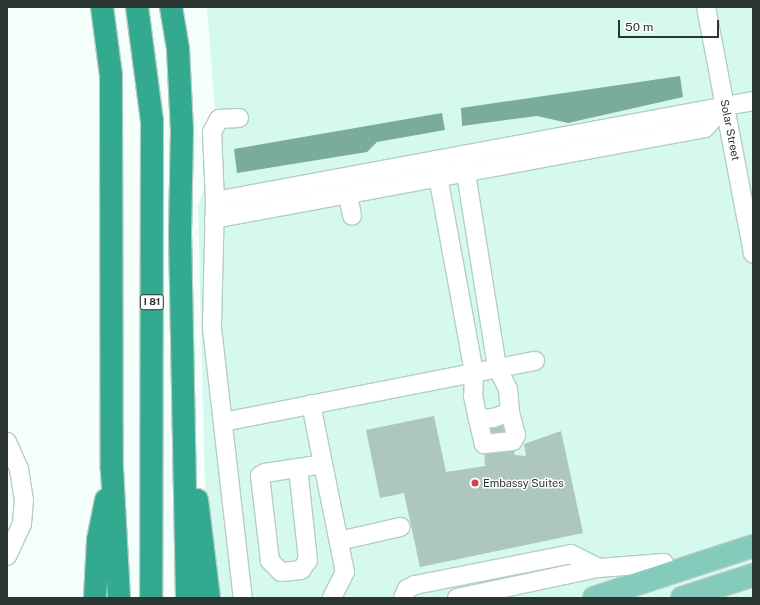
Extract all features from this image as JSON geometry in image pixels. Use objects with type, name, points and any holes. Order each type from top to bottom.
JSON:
[{"type":"highway","points":[[102,7],[111,75],[113,160],[112,469],[119,598]]},
{"type":"highway","name":"I 81","points":[[137,7],[152,121],[152,598]]},
{"type":"highway","points":[[171,7],[178,49],[182,130],[182,390],[187,598]]},
{"type":"highway","points":[[182,390],[209,598]]},
{"type":"highway","points":[[95,598],[98,540],[112,469]]},
{"type":"highway","points":[[152,541],[162,598]]},
{"type":"main road","points":[[594,598],[753,546]]},
{"type":"main road","points":[[682,598],[750,578]]},
{"type":"street","name":"Solar Street","points":[[706,7],[753,254]]},
{"type":"street","points":[[215,201],[753,101]]},
{"type":"street","points":[[214,219],[705,128],[725,106]]},
{"type":"street","points":[[239,118],[224,116],[214,124],[212,155],[215,201],[212,328],[243,598]]},
{"type":"street","points":[[435,160],[474,372],[473,396],[484,444],[513,440],[516,435],[510,412],[508,389],[497,367],[463,155]]},
{"type":"street","points":[[348,195],[352,216]]},
{"type":"street","points":[[223,422],[497,367],[535,361]]},
{"type":"street","points":[[311,404],[345,572],[332,598]]},
{"type":"street","points":[[478,419],[510,412]]},
{"type":"street","points":[[7,442],[19,469],[24,500],[22,524],[7,556]]},
{"type":"street","points":[[298,468],[308,560],[301,570],[281,572],[270,561],[259,481],[265,473],[323,464]]},
{"type":"street","points":[[339,540],[400,527]]},
{"type":"street","points":[[403,598],[407,589],[415,585],[571,554],[598,568]]},
{"type":"street","points":[[457,598],[598,568],[664,563],[666,574]]},
{"type":"shaded area","points":[[207,7],[753,7],[753,598],[208,598],[198,206],[218,150]]},
{"type":"shaded area","points":[[680,76],[683,97],[568,123],[537,116],[462,126],[461,108]]},
{"type":"shaded area","points":[[442,113],[445,130],[377,142],[367,152],[237,173],[234,149]]},
{"type":"building","name":"Embassy Suites","points":[[434,416],[446,472],[485,466],[483,428],[507,425],[515,455],[526,456],[524,444],[561,431],[583,533],[420,567],[404,493],[380,498],[366,430]]},
{"type":"place","name":"Embassy Suites","points":[[475,483]]}]
